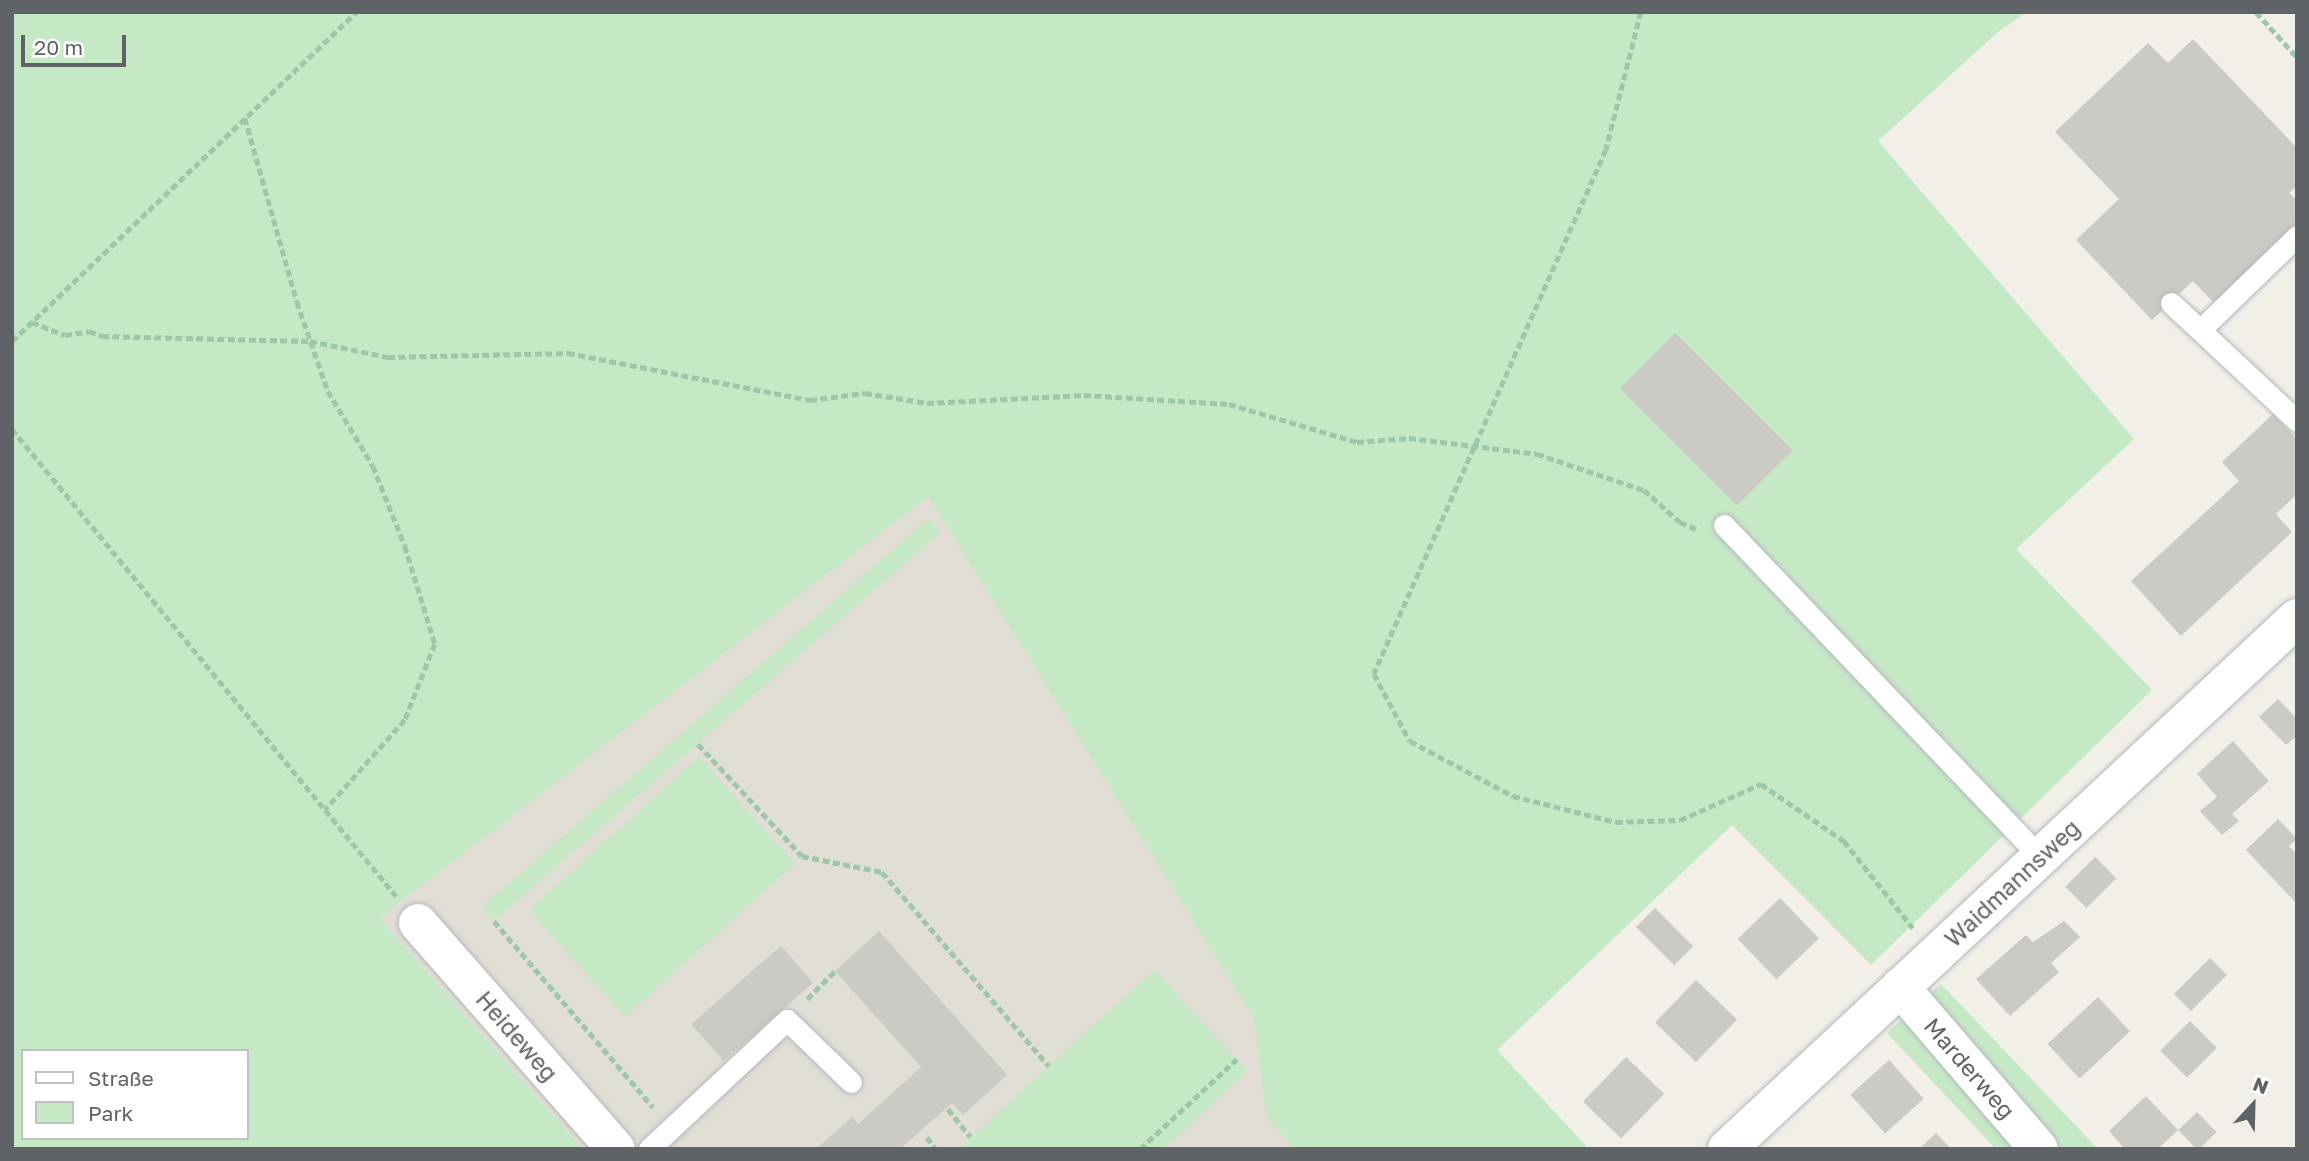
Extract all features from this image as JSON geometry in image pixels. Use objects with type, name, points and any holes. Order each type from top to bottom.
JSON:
[{"type":"street","name":"Waidmannsweg","points":[[1727,1149],[2297,618]]},
{"type":"street","name":"Heideweg","points":[[418,923],[616,1149]]},
{"type":"street","name":"Marderweg","points":[[1900,988],[2039,1149]]},
{"type":"lane","points":[[2200,330],[2297,236]]},
{"type":"lane","points":[[2171,303],[2297,421]]},
{"type":"lane","points":[[1724,525],[2040,857]]},
{"type":"lane","points":[[649,1149],[787,1020],[851,1082]]},
{"type":"path","points":[[12,341],[356,12]]},
{"type":"path","points":[[1641,12],[1606,150],[1374,674],[1410,741],[1513,796],[1616,822],[1680,820],[1760,784],[1844,841],[1935,955]]},
{"type":"path","points":[[2256,12],[2297,57]]},
{"type":"path","points":[[245,118],[310,341],[328,391],[373,466],[435,644],[405,720],[325,810]]},
{"type":"path","points":[[32,322],[65,335],[89,331],[102,336],[310,341],[388,357],[568,353],[810,400],[865,393],[927,402],[1084,395],[1229,404],[1357,442],[1398,437],[1537,454],[1644,490],[1680,522],[1750,551]]},
{"type":"path","points":[[12,429],[418,923]]},
{"type":"path","points":[[698,744],[802,856],[882,872],[1049,1066]]},
{"type":"path","points":[[494,921],[672,1129]]},
{"type":"path","points":[[787,1020],[835,971]]},
{"type":"path","points":[[1140,1149],[1237,1059]]},
{"type":"path","points":[[948,1109],[971,1138]]},
{"type":"path","points":[[927,1138],[936,1149]]},
{"type":"shaded area","points":[[928,495],[1254,1018],[1266,1116],[1295,1149],[582,1149],[379,918]]},
{"type":"green space","points":[[12,12],[2027,12],[1999,31],[1878,141],[2134,439],[2016,549],[2152,690],[1871,965],[1732,825],[1497,1050],[1589,1149],[1295,1149],[1266,1116],[1253,1017],[928,496],[379,918],[582,1149],[12,1149]]},
{"type":"green space","points":[[928,519],[940,533],[494,920],[482,907]]},
{"type":"green space","points":[[699,757],[795,863],[625,1017],[529,910]]},
{"type":"green space","points":[[1154,970],[1247,1071],[1163,1149],[958,1149]]},
{"type":"green space","points":[[1941,984],[2098,1149],[1996,1149],[1887,1033]]},
{"type":"building","points":[[2193,39],[2297,148],[2297,186],[2289,193],[2297,200],[2297,226],[2215,304],[2193,281],[2152,320],[2076,240],[2119,199],[2055,132],[2148,43],[2168,63]]},
{"type":"building","points":[[1675,333],[1792,450],[1737,506],[1620,388]]},
{"type":"building","points":[[2273,414],[2297,439],[2297,494],[2276,514],[2292,532],[2181,636],[2131,581],[2239,481],[2222,462]]},
{"type":"building","points":[[2278,699],[2297,719],[2297,736],[2286,745],[2259,717]]},
{"type":"building","points":[[2233,741],[2269,781],[2232,814],[2239,821],[2222,835],[2200,811],[2217,797],[2197,774]]},
{"type":"building","points":[[2278,819],[2297,839],[2289,846],[2297,855],[2297,904],[2246,850]]},
{"type":"building","points":[[2095,857],[2116,878],[2087,908],[2065,887]]},
{"type":"building","points":[[1780,898],[1819,938],[1776,979],[1738,939]]},
{"type":"building","points":[[1655,908],[1693,946],[1674,965],[1636,927]]},
{"type":"building","points":[[2064,921],[2080,937],[2051,963],[2059,972],[2010,1016],[1976,979],[2026,935],[2033,942]]},
{"type":"building","points":[[879,931],[1007,1075],[963,1115],[952,1103],[900,1149],[816,1149],[852,1117],[858,1124],[921,1067],[835,971]]},
{"type":"building","points":[[781,946],[813,983],[723,1061],[691,1024]]},
{"type":"building","points":[[2210,958],[2227,975],[2191,1011],[2174,994]]},
{"type":"building","points":[[1696,980],[1737,1020],[1696,1062],[1655,1022]]},
{"type":"building","points":[[2098,997],[2130,1031],[2080,1078],[2048,1044]]},
{"type":"building","points":[[2190,1021],[2217,1048],[2187,1078],[2160,1051]]},
{"type":"building","points":[[1626,1057],[1664,1094],[1621,1138],[1583,1102]]},
{"type":"building","points":[[1889,1060],[1924,1099],[1885,1133],[1850,1095]]},
{"type":"building","points":[[2146,1096],[2178,1130],[2158,1149],[2125,1149],[2109,1131]]},
{"type":"building","points":[[2197,1112],[2216,1132],[2197,1149],[2178,1130]]},
{"type":"building","points":[[1936,1133],[1951,1149],[1919,1149]]}]
